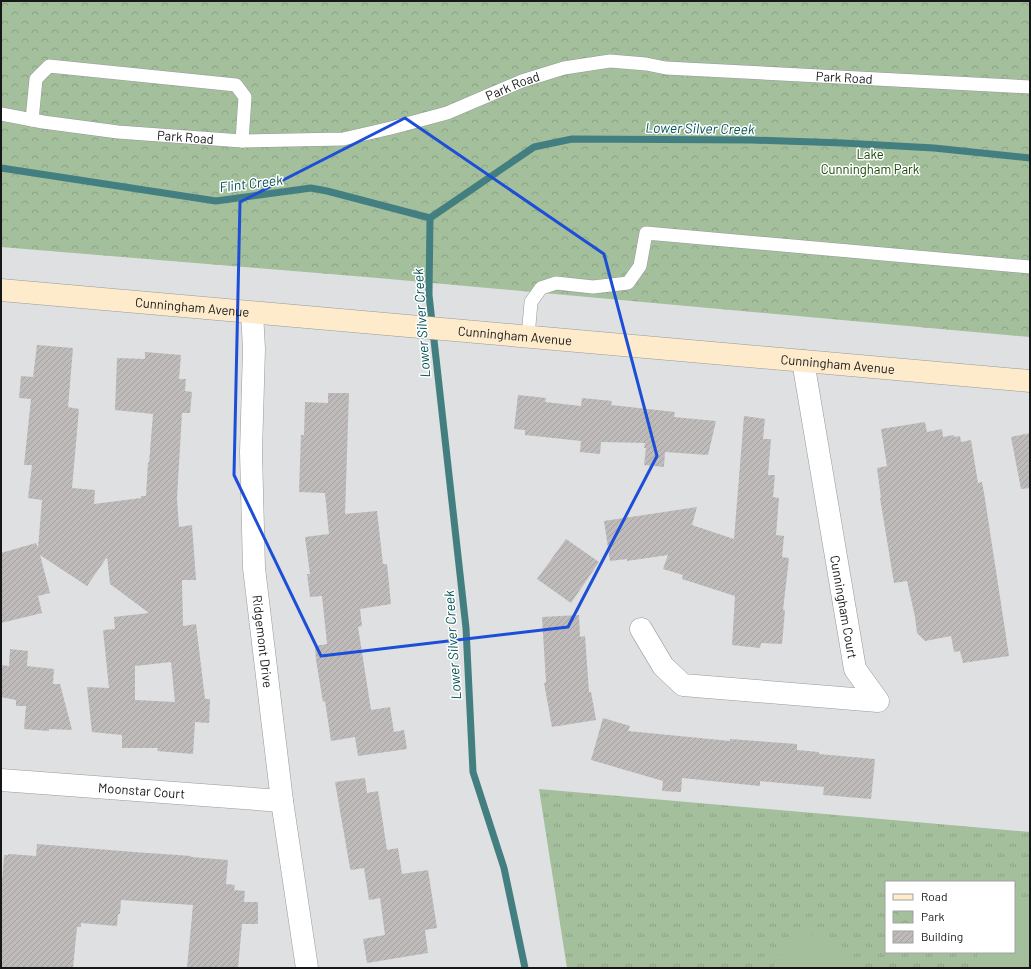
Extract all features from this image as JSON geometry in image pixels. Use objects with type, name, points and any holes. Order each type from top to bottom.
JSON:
[{"type":"street","name":"Cunningham Avenue","points":[[1,290],[1030,381]]},
{"type":"street","name":"Ridgemont Drive","points":[[252,312],[254,350],[251,452],[254,568],[282,801],[307,968]]},
{"type":"street","name":"Cunningham Court","points":[[641,629],[663,666],[684,685],[878,701],[855,669],[803,361]]},
{"type":"street","name":"Moonstar Court","points":[[1,780],[282,801]]},
{"type":"lane","name":"Park Road","points":[[1,114],[32,120],[118,132],[242,141],[343,139],[447,113],[522,81],[564,68],[610,61],[646,64],[666,68],[1030,87]]},
{"type":"lane","points":[[32,120],[36,79],[48,66],[81,68],[236,85],[245,97],[242,141]]},
{"type":"lane","points":[[528,337],[531,302],[541,288],[556,283],[593,287],[628,283],[640,266],[646,233],[1030,267]]},
{"type":"highlighted area","points":[[405,118],[604,254],[657,456],[568,627],[321,656],[234,475],[240,202]]},
{"type":"green space","name":"Lake Cunningham Park","points":[[1,1],[1030,1],[1030,337],[378,278],[1,247]]},
{"type":"green space","points":[[539,789],[1030,832],[1030,968],[567,968]]},
{"type":"green space","points":[[1015,900],[1030,901],[1030,968],[977,968],[977,953],[1015,953]]},
{"type":"green space","points":[[803,928],[854,968],[772,968]]},
{"type":"building","points":[[37,345],[73,348],[68,407],[79,409],[72,488],[95,490],[94,504],[141,498],[141,496],[146,496],[153,414],[115,410],[117,358],[145,359],[145,352],[181,355],[179,379],[186,379],[185,391],[192,392],[190,413],[182,413],[177,498],[179,527],[192,525],[196,580],[182,580],[183,626],[196,624],[205,699],[210,699],[209,723],[195,722],[193,754],[157,751],[158,748],[122,748],[122,735],[92,732],[87,687],[109,688],[103,630],[115,629],[114,617],[149,613],[110,584],[107,557],[87,586],[40,555],[50,593],[38,596],[42,613],[1,623],[1,553],[36,543],[38,548],[42,500],[28,498],[32,465],[24,465],[31,399],[19,398],[21,376],[33,377]],"holes":[[[171,662],[175,702],[135,700],[135,666]]]},
{"type":"building","points":[[328,393],[349,393],[345,514],[377,511],[383,564],[387,564],[391,604],[360,609],[362,626],[358,627],[371,710],[390,707],[394,732],[404,730],[407,749],[358,756],[355,737],[331,741],[325,701],[323,702],[315,646],[327,644],[322,596],[310,597],[307,574],[310,574],[305,537],[329,534],[325,493],[299,492],[301,435],[304,435],[305,402],[328,403]]},
{"type":"building","points":[[518,395],[546,398],[545,402],[581,406],[582,398],[612,401],[611,405],[675,412],[674,417],[716,421],[708,455],[665,452],[664,467],[644,465],[646,448],[644,448],[645,443],[601,442],[600,454],[580,452],[581,441],[525,435],[525,430],[514,429]]},
{"type":"building","points":[[744,416],[765,419],[763,439],[771,439],[768,475],[775,475],[773,497],[779,498],[776,535],[784,536],[782,557],[789,558],[783,610],[785,610],[782,644],[761,643],[760,648],[732,645],[735,596],[682,579],[683,575],[663,569],[668,555],[627,561],[627,559],[610,561],[604,521],[697,507],[692,525],[734,539]]},
{"type":"building","points":[[925,422],[927,432],[942,429],[943,437],[954,435],[954,437],[960,436],[961,442],[971,440],[978,483],[982,482],[985,499],[1009,656],[963,663],[960,651],[954,652],[951,636],[925,641],[917,633],[907,581],[894,583],[880,498],[877,468],[887,466],[881,429]]},
{"type":"building","points":[[1030,433],[1030,488],[1021,489],[1011,437]]},
{"type":"building","points":[[566,539],[599,562],[571,603],[537,579]]},
{"type":"building","points":[[579,615],[580,637],[585,636],[589,692],[591,692],[596,720],[552,727],[544,683],[546,682],[542,617]]},
{"type":"building","points":[[10,649],[28,651],[27,666],[54,669],[53,684],[60,684],[72,730],[49,729],[49,731],[24,729],[26,706],[16,706],[16,700],[1,697],[1,665],[9,666]]},
{"type":"building","points":[[603,718],[630,726],[628,731],[730,741],[730,739],[797,744],[797,750],[819,752],[819,754],[875,759],[871,799],[823,795],[824,787],[760,781],[760,786],[682,778],[681,792],[662,791],[663,781],[591,760]]},
{"type":"building","points":[[365,778],[367,793],[378,791],[387,850],[398,848],[402,874],[428,870],[437,928],[425,930],[428,953],[367,963],[363,939],[385,935],[380,898],[369,900],[364,868],[351,870],[350,868],[335,782]]},
{"type":"building","points":[[37,844],[228,860],[226,884],[235,885],[234,890],[245,891],[244,902],[258,902],[258,924],[242,924],[238,968],[187,968],[193,905],[121,900],[117,926],[81,923],[81,927],[77,927],[73,968],[1,968],[1,895],[4,855],[36,856]]},
{"type":"waterway","name":"Lower Silver Creek","points":[[525,968],[504,868],[473,772],[466,628],[429,295],[430,218],[534,147],[572,139],[751,140],[843,143],[934,148],[1030,158]]},
{"type":"waterway","name":"Flint Creek","points":[[1,168],[216,201],[311,188],[430,218]]}]
